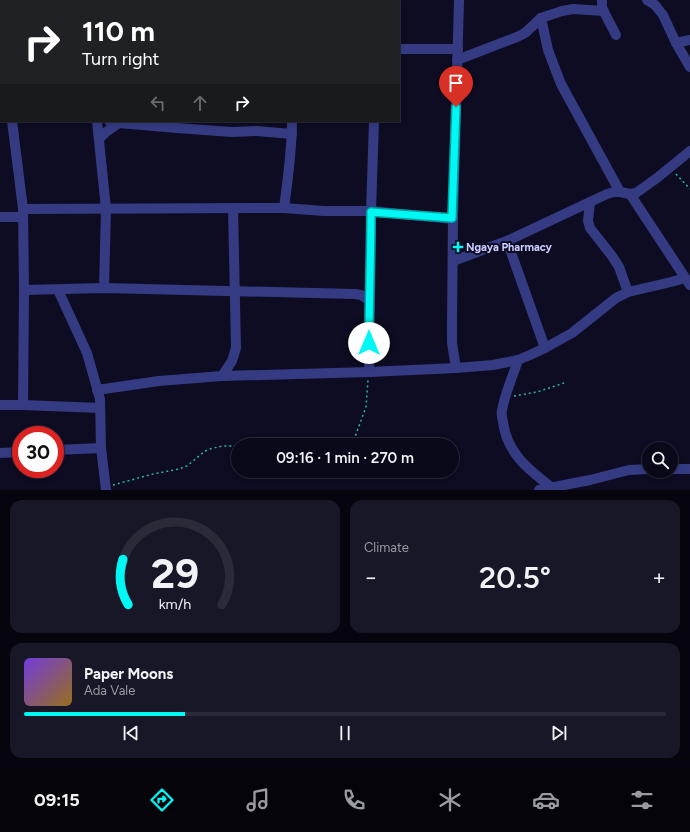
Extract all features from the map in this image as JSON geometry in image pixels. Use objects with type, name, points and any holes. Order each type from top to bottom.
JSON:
[{"type":"street","points":[[456,368],[452,343],[452,218],[459,0]]},
{"type":"street","points":[[602,0],[602,8],[616,36]]},
{"type":"street","points":[[647,0],[655,5],[663,15],[676,43],[690,67]]},
{"type":"street","points":[[458,60],[521,35],[542,18],[562,11],[573,9],[604,11]]},
{"type":"street","points":[[542,18],[548,50],[561,84],[625,193],[688,282]]},
{"type":"street","points":[[676,43],[690,40]]},
{"type":"street","points":[[400,49],[458,49]]},
{"type":"street","points":[[12,122],[23,213],[23,405]]},
{"type":"street","points":[[97,122],[106,209],[104,288]]},
{"type":"street","points":[[99,139],[114,122],[232,132],[256,131],[292,134]]},
{"type":"street","points":[[284,208],[289,171],[292,122]]},
{"type":"street","points":[[369,372],[369,300],[374,122]]},
{"type":"street","points":[[453,261],[507,241],[607,194],[614,192],[625,193],[640,191],[690,151]]},
{"type":"street","points":[[590,202],[588,221],[590,228],[619,267],[628,292]]},
{"type":"street","points":[[222,376],[234,357],[236,348],[233,208]]},
{"type":"street","points":[[0,216],[23,213],[106,209],[284,208],[452,218]]},
{"type":"street","points":[[507,241],[545,348]]},
{"type":"street","points":[[97,390],[159,381],[222,376],[369,372],[493,365],[518,360],[545,348],[572,333],[616,298],[628,292],[671,282],[688,282]]},
{"type":"street","points":[[355,294],[370,284]]},
{"type":"street","points":[[24,290],[104,288],[355,294],[361,295],[369,300]]},
{"type":"street","points":[[58,290],[87,353],[100,399],[100,448],[106,488]]},
{"type":"street","points":[[518,360],[502,411],[504,430],[509,443],[518,458],[526,467],[550,487]]},
{"type":"street","points":[[0,405],[100,408]]},
{"type":"street","points":[[64,450],[100,448]]},
{"type":"street","points":[[0,453],[12,452]]},
{"type":"street","points":[[539,490],[590,480],[628,470],[642,469]]},
{"type":"street","points":[[678,469],[690,469]]},
{"type":"path","points":[[670,168],[690,189]]},
{"type":"path","points":[[355,438],[366,407],[369,372]]},
{"type":"path","points":[[505,398],[537,392],[564,383]]},
{"type":"path","points":[[106,488],[153,474],[179,469],[187,466],[204,451],[222,446],[231,446]]},
{"type":"place","name":"Ngaya Pharmacy","points":[[458,247]]},
{"type":"route","points":[[369,343],[371,212],[452,218],[456,107]]}]
